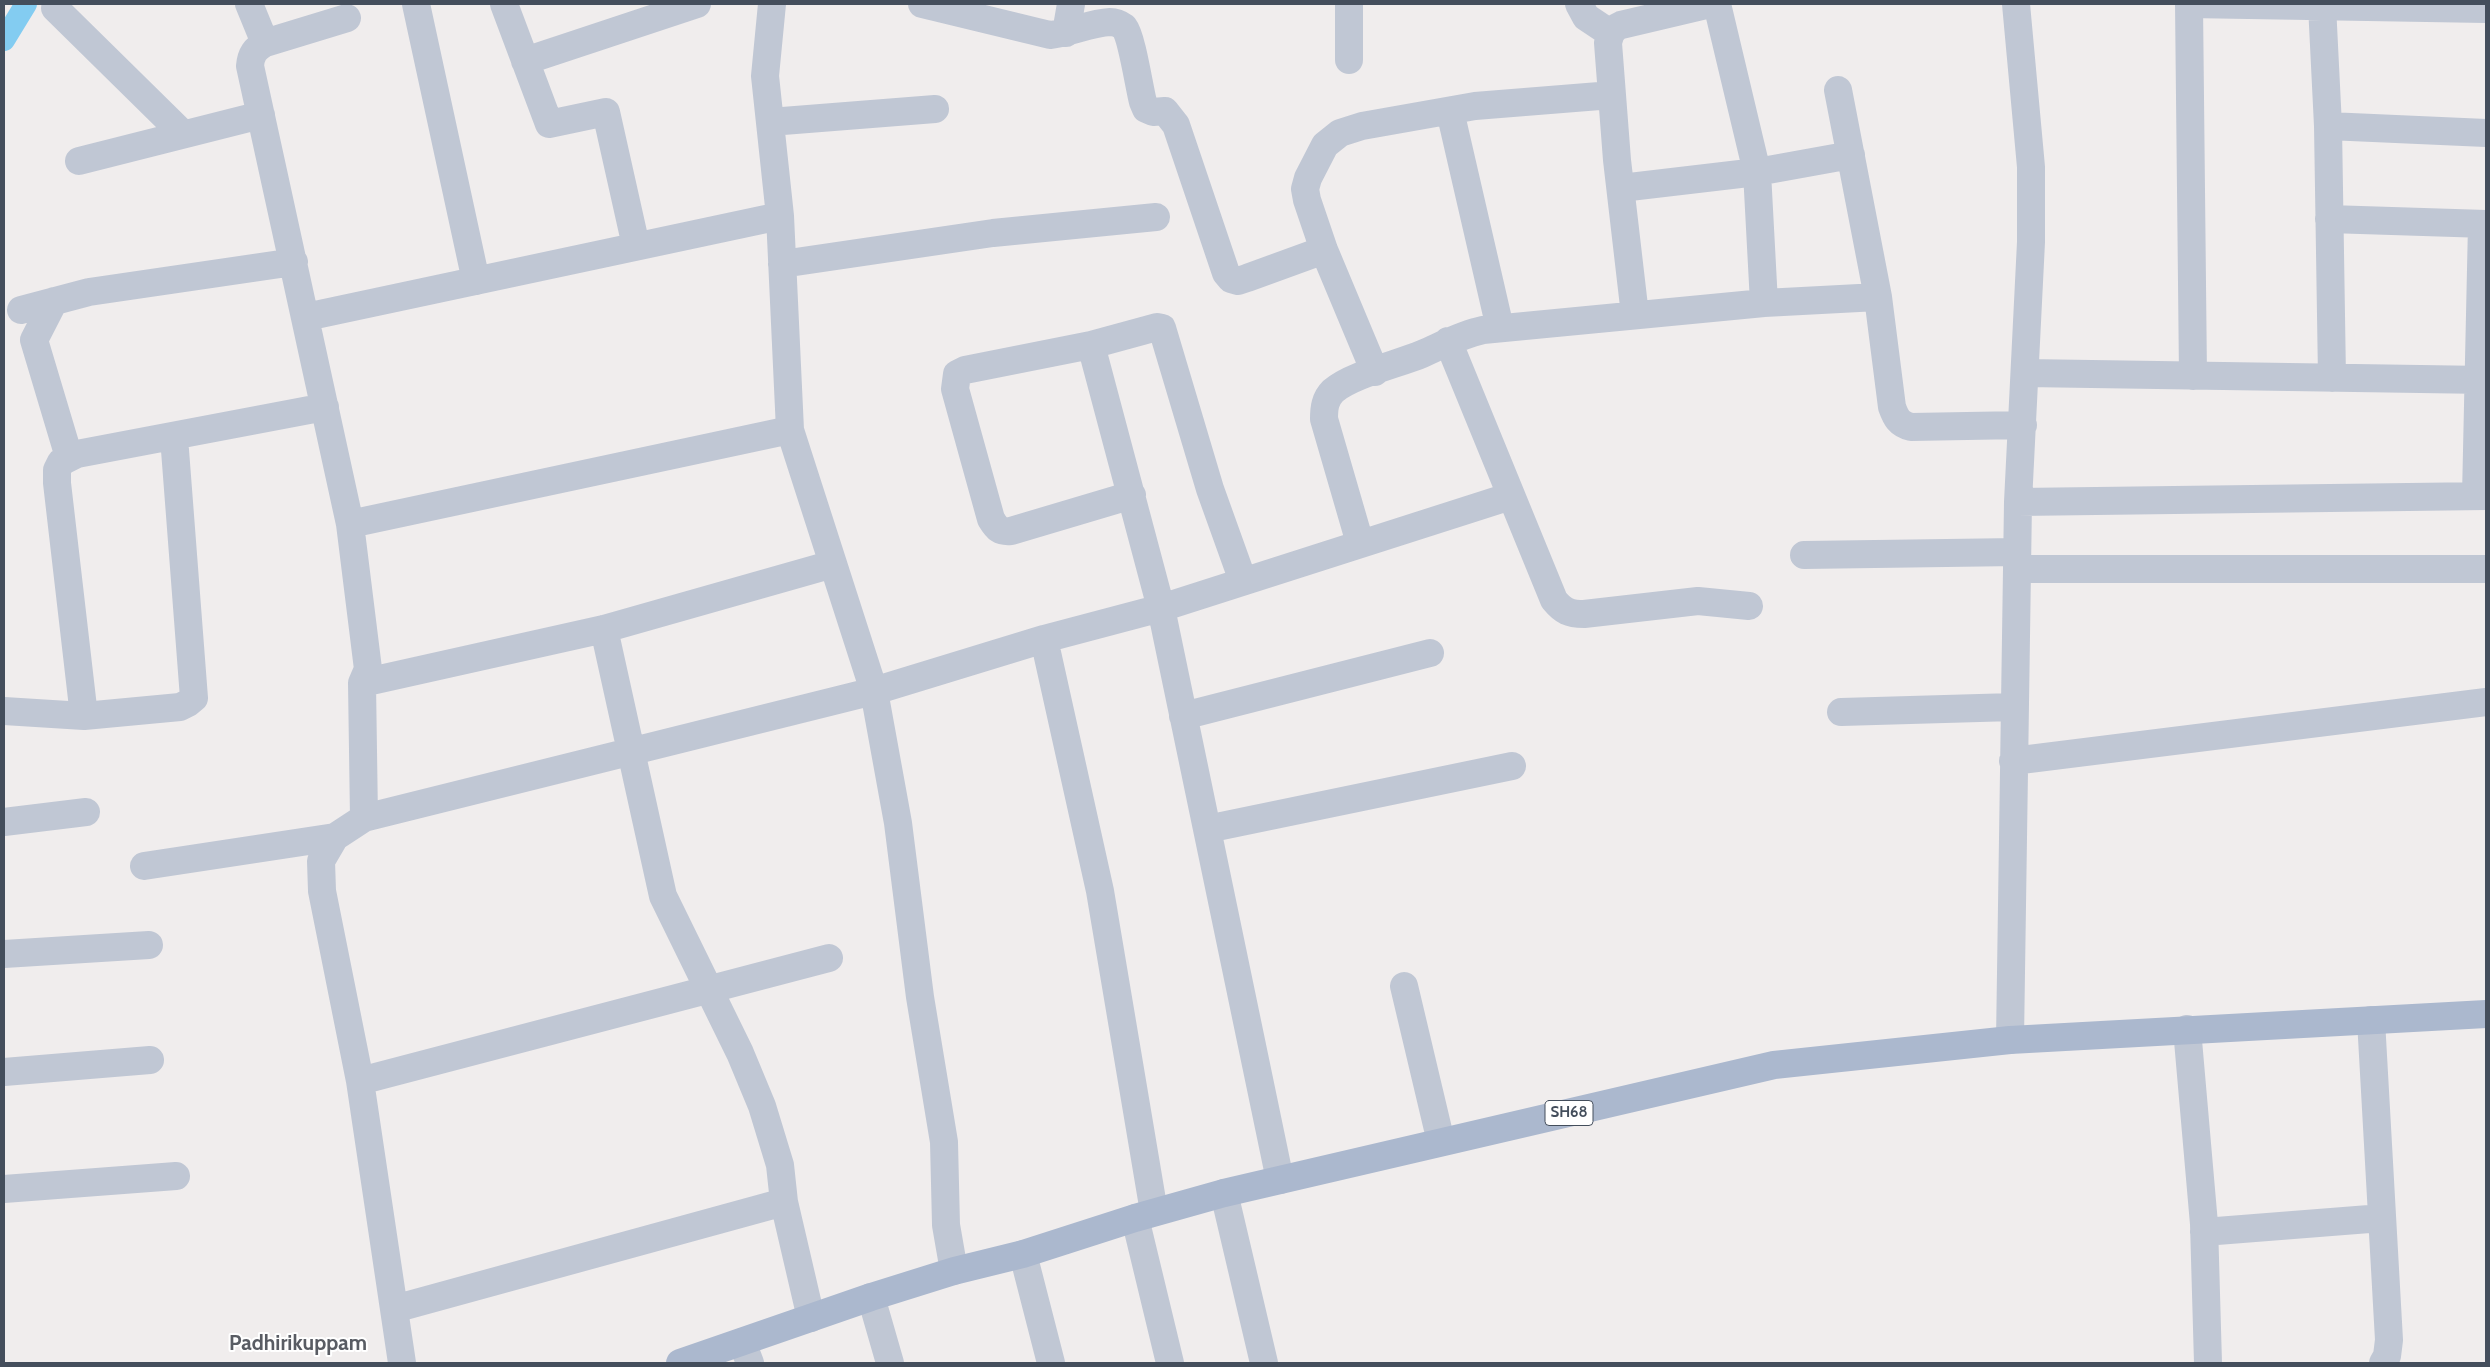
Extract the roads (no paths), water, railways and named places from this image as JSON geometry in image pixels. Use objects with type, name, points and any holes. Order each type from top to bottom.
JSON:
[{"type":"main road","name":"SH68","points":[[680,1363],[746,1353],[811,1318],[871,1296],[954,1270],[1023,1254],[1145,1215],[1224,1193],[1774,1065],[2010,1040],[2486,1014]]},
{"type":"street","points":[[249,4],[265,43]]},
{"type":"street","points":[[416,4],[476,280]]},
{"type":"street","points":[[504,4],[549,124],[606,112],[636,246]]},
{"type":"street","points":[[525,61],[697,4]]},
{"type":"street","points":[[772,4],[765,76],[780,216],[790,430],[874,691],[898,823],[920,997],[944,1142],[946,1226],[954,1270]]},
{"type":"street","points":[[922,4],[1050,35],[1109,22],[1118,23],[1124,28],[1129,39],[1142,102],[1146,109],[1154,112],[1164,111],[1176,124],[1226,273],[1231,279],[1247,278],[1324,250]]},
{"type":"street","points":[[1066,33],[1071,4]]},
{"type":"street","points":[[1349,4],[1349,60]]},
{"type":"street","points":[[1579,4],[1586,17],[1610,34]]},
{"type":"street","points":[[1635,315],[1612,95],[1608,43],[1610,34],[1614,28],[1621,25],[1710,4]]},
{"type":"street","points":[[1717,4],[1757,172],[1764,303]]},
{"type":"street","points":[[2010,1040],[2018,502],[2032,242],[2031,167],[2016,4]]},
{"type":"street","points":[[2193,376],[2189,4],[2486,9]]},
{"type":"street","points":[[2322,5],[2328,126],[2332,378]]},
{"type":"street","points":[[55,8],[184,134]]},
{"type":"street","points":[[347,18],[265,43],[250,56],[250,66],[350,524],[368,669],[362,683],[364,818]]},
{"type":"street","points":[[1838,90],[1878,297],[1892,407],[1896,418],[1902,424],[1911,427],[2023,425]]},
{"type":"street","points":[[1375,372],[1324,250],[1305,189],[1308,178],[1325,145],[1340,133],[1362,126],[1475,106],[1612,95]]},
{"type":"street","points":[[770,122],[935,109]]},
{"type":"street","points":[[1450,111],[1500,328]]},
{"type":"street","points":[[78,161],[261,114]]},
{"type":"street","points":[[2328,126],[2486,133]]},
{"type":"street","points":[[1621,188],[1757,172],[1851,155]]},
{"type":"street","points":[[306,317],[780,216]]},
{"type":"street","points":[[782,264],[993,232],[1156,217]]},
{"type":"street","points":[[2018,502],[2481,496],[2484,224],[2329,219]]},
{"type":"street","points":[[21,310],[89,292],[153,281],[294,262]]},
{"type":"street","points":[[1360,543],[1324,419],[1325,404],[1332,392],[1344,384],[1461,335],[1500,328],[1764,303],[1878,297]]},
{"type":"street","points":[[54,301],[34,340],[69,457]]},
{"type":"street","points":[[1132,495],[1011,531],[1004,532],[996,529],[991,519],[955,389],[957,374],[965,370],[1091,345],[1157,327],[1162,328],[1165,332],[1210,489],[1243,581]]},
{"type":"street","points":[[1448,341],[1554,600],[1563,611],[1584,614],[1698,601],[1749,606]]},
{"type":"street","points":[[1091,345],[1162,608],[1280,1180]]},
{"type":"street","points":[[2026,373],[2482,380]]},
{"type":"street","points":[[84,716],[57,483],[57,470],[61,462],[69,457],[325,407]]},
{"type":"street","points":[[350,524],[790,430]]},
{"type":"street","points":[[4,711],[84,716],[180,706],[194,698],[174,437]]},
{"type":"street","points":[[144,866],[335,837],[364,818],[874,691],[1044,639],[1162,608],[1511,496]]},
{"type":"street","points":[[1804,555],[2017,561],[2486,569]]},
{"type":"street","points":[[362,683],[604,629],[833,564]]},
{"type":"street","points":[[604,629],[662,896],[740,1053],[762,1106],[780,1164],[784,1202],[811,1318]]},
{"type":"street","points":[[1044,639],[1100,891],[1145,1215],[1170,1363]]},
{"type":"street","points":[[1183,716],[1430,653]]},
{"type":"street","points":[[2014,761],[2486,702]]},
{"type":"street","points":[[1841,712],[2014,707]]},
{"type":"street","points":[[1207,829],[1512,766]]},
{"type":"street","points":[[4,822],[86,812]]},
{"type":"street","points":[[335,837],[321,861],[322,890],[360,1081],[402,1363]]},
{"type":"street","points":[[4,954],[149,944]]},
{"type":"street","points":[[360,1081],[829,958]]},
{"type":"street","points":[[1404,986],[1441,1142]]},
{"type":"street","points":[[2371,1020],[2389,1340],[2387,1356],[2382,1363]]},
{"type":"street","points":[[2187,1029],[2204,1232],[2208,1363]]},
{"type":"street","points":[[4,1072],[150,1060]]},
{"type":"street","points":[[4,1189],[176,1176]]},
{"type":"street","points":[[1224,1193],[1264,1363]]},
{"type":"street","points":[[394,1309],[784,1202]]},
{"type":"street","points":[[2204,1232],[2382,1218]]},
{"type":"street","points":[[1023,1254],[1051,1363]]},
{"type":"street","points":[[871,1296],[890,1363]]},
{"type":"waterway","points":[[4,40],[26,4]]},
{"type":"district","name":"Padhirikuppam","points":[[298,1344]]}]
